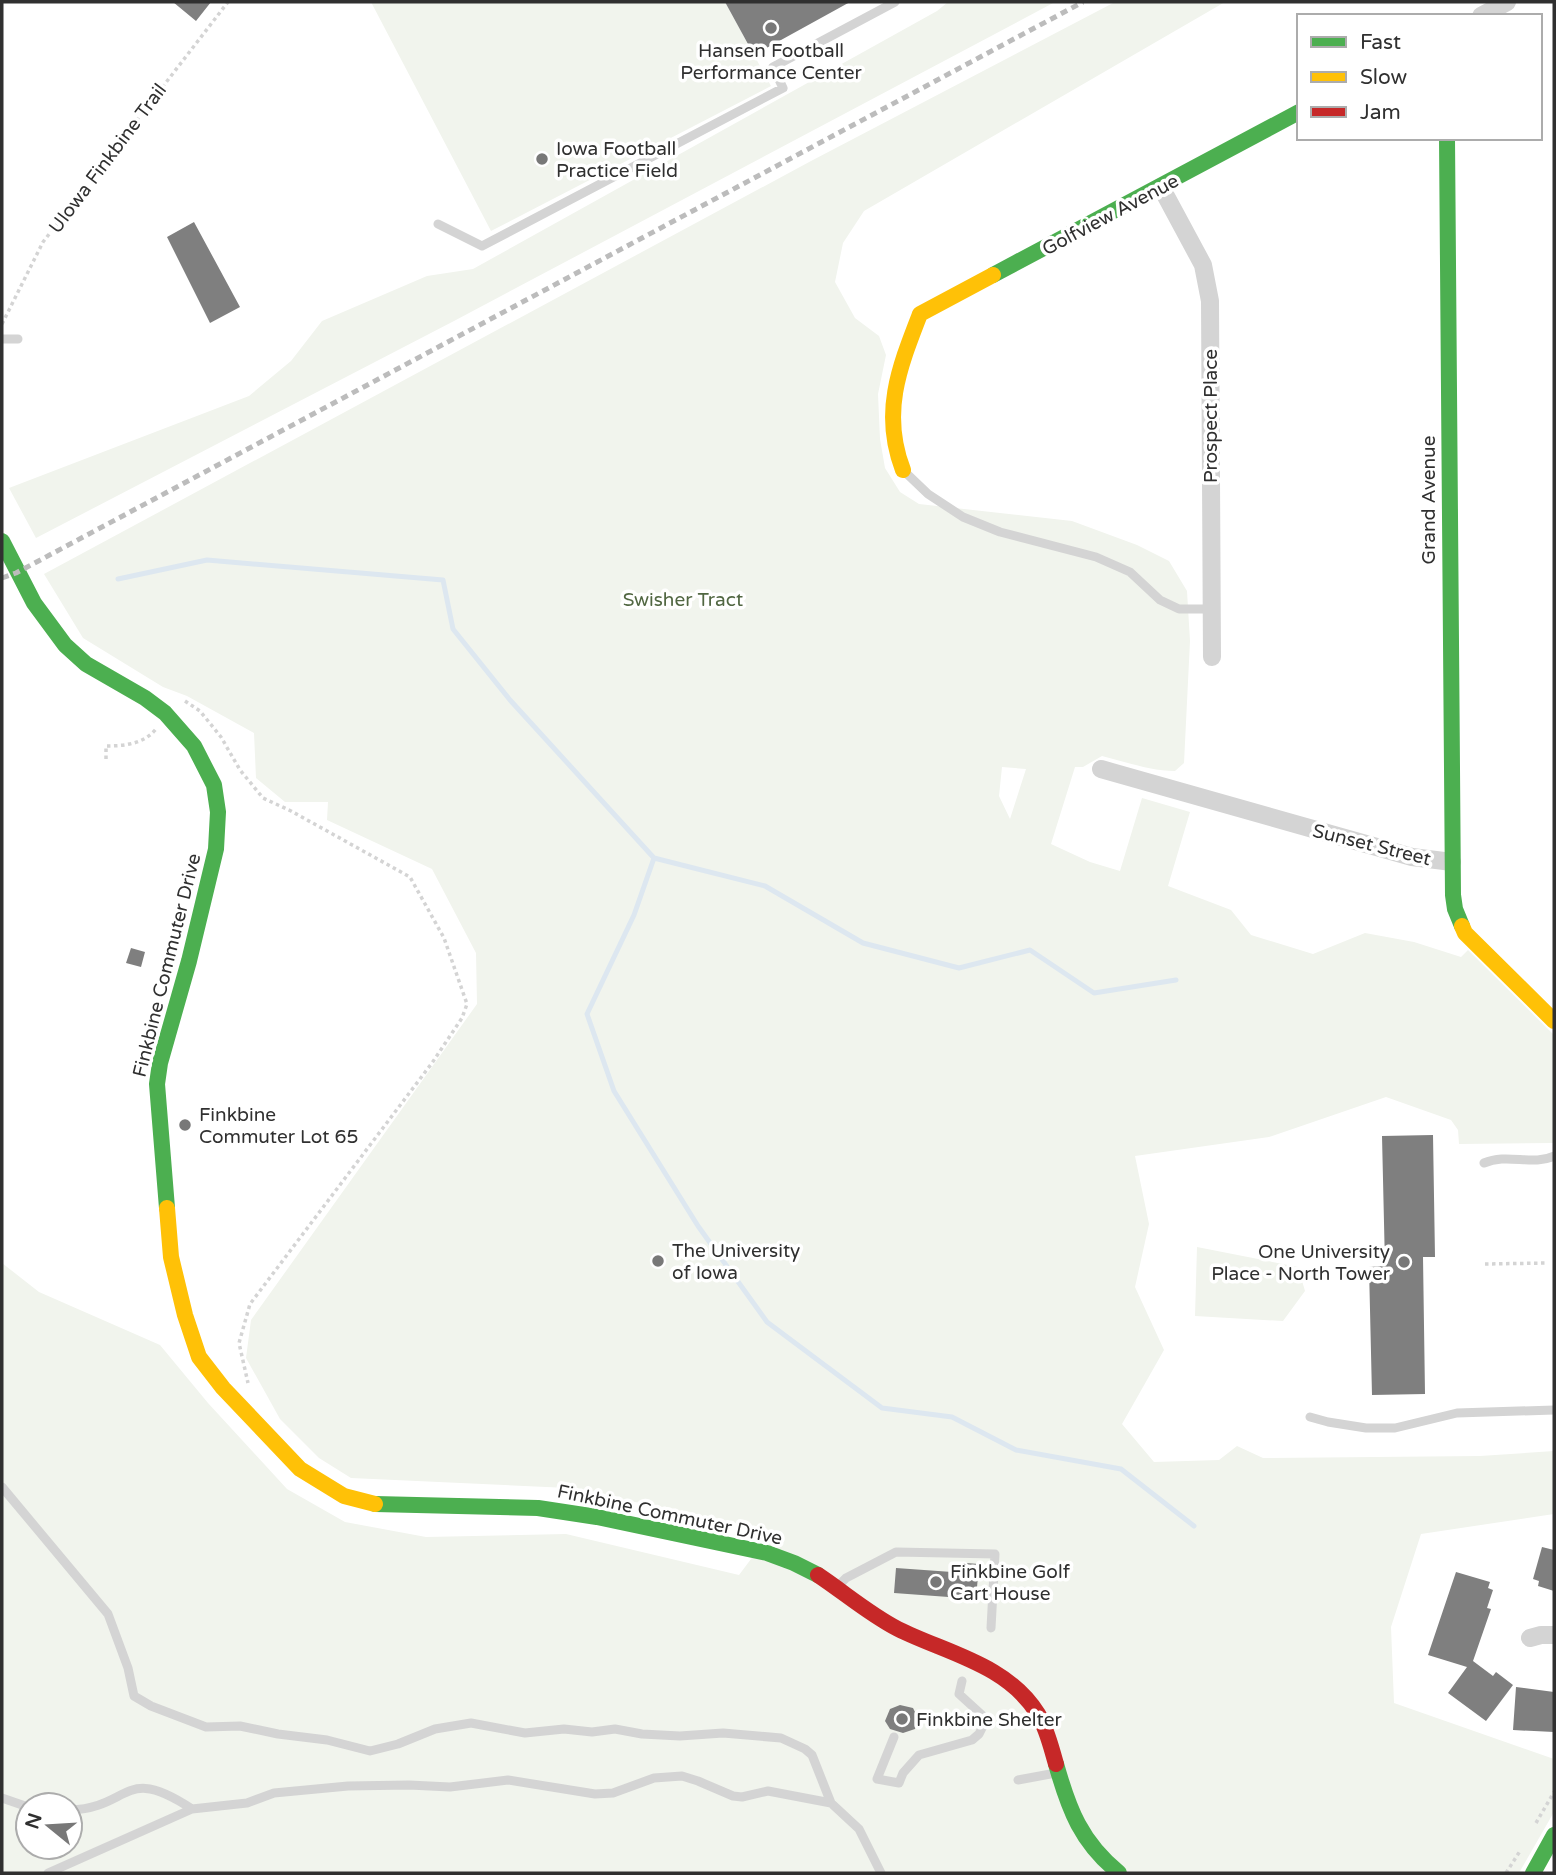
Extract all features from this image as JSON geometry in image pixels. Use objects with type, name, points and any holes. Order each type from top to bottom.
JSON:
[{"type":"street","points":[[1485,14],[1507,2]]},
{"type":"street","name":"Golfview Avenue","points":[[903,470],[891,434],[892,398],[920,314],[1297,113]]},
{"type":"street","name":"Grand Avenue","points":[[1447,140],[1452,862]]},
{"type":"street","name":"Prospect Place","points":[[1161,187],[1195,247],[1208,283],[1212,657]]},
{"type":"street","name":"Finkbine Commuter Drive","points":[[2,541],[16,573],[61,640],[78,657],[154,704],[162,718],[202,755],[210,775],[219,817],[217,841],[156,1084],[171,1257],[185,1315],[199,1357],[223,1388],[300,1469],[344,1496],[368,1503],[394,1506],[538,1508],[597,1517],[767,1553],[792,1561],[818,1575],[880,1619],[1000,1674],[1021,1693],[1037,1712],[1050,1742],[1070,1814],[1083,1837],[1119,1873]]},
{"type":"street","name":"Sunset Street","points":[[1101,769],[1412,858],[1452,862],[1455,909],[1465,933],[1554,1021]]},
{"type":"street","points":[[1530,1638],[1554,1635]]},
{"type":"street","points":[[1532,1873],[1554,1835]]},
{"type":"lane","points":[[438,224],[482,246],[783,88],[774,67],[895,2]]},
{"type":"lane","points":[[2,339],[18,339]]},
{"type":"lane","points":[[903,470],[928,494],[963,517],[1000,532],[1096,556],[1129,572],[1160,600],[1180,609],[1211,609]]},
{"type":"lane","points":[[1484,1163],[1496,1158],[1552,1160]]},
{"type":"lane","points":[[1310,1417],[1366,1428],[1395,1428],[1457,1413],[1554,1410]]},
{"type":"lane","points":[[2,1487],[108,1614],[128,1668],[134,1696],[151,1706],[206,1727],[240,1726],[327,1740],[370,1751],[398,1744],[435,1729],[471,1723],[525,1733],[564,1729],[592,1732],[615,1729],[642,1734],[680,1736],[723,1733],[781,1738],[812,1755],[831,1803],[859,1829],[881,1873]]},
{"type":"lane","points":[[836,1588],[846,1578],[896,1552],[995,1554],[991,1628]]},
{"type":"lane","points":[[894,1737],[877,1779],[899,1783],[903,1773],[919,1755],[972,1740],[984,1724],[982,1715],[960,1694],[962,1681]]},
{"type":"lane","points":[[1018,1780],[1058,1772]]},
{"type":"lane","points":[[48,1873],[192,1809],[247,1803],[274,1793],[348,1786],[450,1787],[508,1780],[595,1794],[613,1793],[654,1778],[682,1776],[733,1796],[742,1797],[768,1791],[831,1803]]},
{"type":"lane","points":[[84,1809],[134,1788],[149,1787],[176,1798],[192,1809]]},
{"type":"path","name":"UIowa Finkbine Trail","points":[[2,324],[43,242],[228,2]]},
{"type":"path","points":[[106,759],[106,746],[146,739],[178,702],[185,701],[200,711],[262,798],[291,811],[410,877],[444,939],[467,1004],[462,1018],[432,1063],[250,1304],[239,1343],[247,1382],[254,1392]]},
{"type":"path","points":[[1485,1264],[1547,1263]]},
{"type":"green space","name":"Iowa Football Practice Field","points":[[371,2],[725,2],[771,86],[491,231]]},
{"type":"green space","points":[[948,2],[1055,2],[454,321],[36,538],[9,488],[249,396],[291,361],[322,321],[427,276],[473,269],[937,11]]},
{"type":"green space","name":"The University of Iowa","points":[[1115,2],[1225,2],[864,211],[843,243],[835,282],[855,318],[879,336],[886,355],[878,394],[880,439],[885,468],[900,492],[919,504],[1072,521],[1137,545],[1169,561],[1187,591],[1190,641],[1184,763],[1175,771],[1166,771],[1102,756],[1083,767],[1075,767],[1051,844],[1090,862],[1120,871],[1142,798],[1190,812],[1168,886],[1231,910],[1251,935],[1313,954],[1365,933],[1414,942],[1461,957],[1468,950],[1554,1035],[1554,1143],[1459,1144],[1458,1130],[1451,1120],[1386,1097],[1269,1137],[1135,1156],[1149,1224],[1135,1287],[1164,1350],[1122,1424],[1154,1462],[1219,1460],[1237,1446],[1263,1458],[1480,1456],[1554,1451],[1554,1514],[1421,1534],[1391,1627],[1394,1703],[1554,1759],[1554,1812],[1519,1873],[2,1873],[2,1263],[39,1292],[160,1345],[208,1403],[287,1489],[345,1522],[426,1537],[566,1534],[739,1575],[769,1535],[745,1525],[568,1488],[351,1478],[319,1458],[280,1419],[246,1358],[251,1320],[477,1004],[476,953],[432,869],[327,820],[328,802],[285,802],[256,778],[254,733],[187,696],[163,687],[83,638],[44,574],[811,161]],"holes":[[[1002,767],[1026,769],[1010,819],[999,796]]]},
{"type":"green space","points":[[1197,1247],[1298,1267],[1305,1291],[1283,1321],[1195,1316]]},
{"type":"building","points":[[173,2],[211,2],[196,21]]},
{"type":"building","name":"Hansen Football Performance Center","points":[[725,2],[850,2],[754,55]]},
{"type":"building","points":[[194,222],[240,307],[210,323],[167,237]]},
{"type":"building","points":[[131,948],[145,952],[141,967],[126,963]]},
{"type":"building","name":"One University Place - North Tower","points":[[1433,1135],[1435,1257],[1423,1257],[1425,1394],[1372,1395],[1369,1267],[1385,1266],[1382,1136]]},
{"type":"building","points":[[1542,1547],[1554,1550],[1554,1591],[1538,1586],[1539,1581],[1533,1579]]},
{"type":"building","name":"Finkbine Golf Cart House","points":[[953,1562],[979,1564],[976,1599],[894,1593],[896,1568],[952,1572]]},
{"type":"building","points":[[1456,1572],[1490,1582],[1488,1588],[1493,1590],[1487,1608],[1491,1609],[1473,1661],[1493,1676],[1496,1672],[1513,1685],[1486,1721],[1448,1693],[1467,1667],[1428,1655]]},
{"type":"building","points":[[1516,1687],[1554,1692],[1554,1732],[1513,1730]]},
{"type":"building","name":"Finkbine Shelter","points":[[900,1705],[913,1708],[918,1718],[915,1729],[903,1733],[890,1729],[885,1721],[890,1709]]},
{"type":"waterway","points":[[118,579],[207,560],[443,580],[453,629],[510,700],[654,858],[634,915],[587,1014],[614,1091],[698,1226],[767,1322],[882,1408],[952,1417],[1016,1450],[1121,1469],[1194,1526]]},
{"type":"waterway","points":[[654,858],[765,886],[863,943],[959,968],[1030,950],[1094,993],[1176,980]]},
{"type":"railway","points":[[2,578],[16,573],[1083,2]]},
{"type":"traffic: fast","points":[[993,275],[1297,113]]},
{"type":"traffic: fast","points":[[1447,140],[1453,895],[1462,926]]},
{"type":"traffic: fast","points":[[2,541],[34,603],[65,645],[86,664],[145,698],[165,713],[194,746],[214,785],[218,812],[216,849],[189,961],[160,1063],[157,1084],[167,1208]]},
{"type":"traffic: fast","points":[[375,1504],[538,1508],[597,1517],[767,1553],[818,1575]]},
{"type":"traffic: fast","points":[[1056,1764],[1078,1824],[1095,1849],[1119,1873]]},
{"type":"traffic: fast","points":[[1533,1873],[1554,1835]]},
{"type":"traffic: slow","points":[[903,470],[893,429],[895,391],[905,353],[920,314],[993,275]]},
{"type":"traffic: slow","points":[[1462,926],[1465,933],[1554,1021]]},
{"type":"traffic: slow","points":[[167,1208],[171,1257],[185,1315],[199,1357],[223,1388],[300,1469],[344,1496],[375,1504]]},
{"type":"traffic: jam","points":[[818,1575],[887,1623],[993,1671],[1010,1683],[1038,1714],[1056,1764]]},
{"type":"place","name":"Hansen Football Performance Center","points":[[771,28]]},
{"type":"place","name":"Iowa Football Practice Field","points":[[542,159]]},
{"type":"place","name":"Finkbine Commuter Lot 65","points":[[185,1125]]},
{"type":"place","name":"The University of Iowa","points":[[658,1261]]},
{"type":"place","name":"One University Place - North Tower","points":[[1404,1262]]},
{"type":"place","name":"Finkbine Golf Cart House","points":[[936,1582]]},
{"type":"place","name":"Finkbine Shelter","points":[[902,1719]]},
{"type":"park label","name":"Swisher Tract","points":[[683,599]]}]
